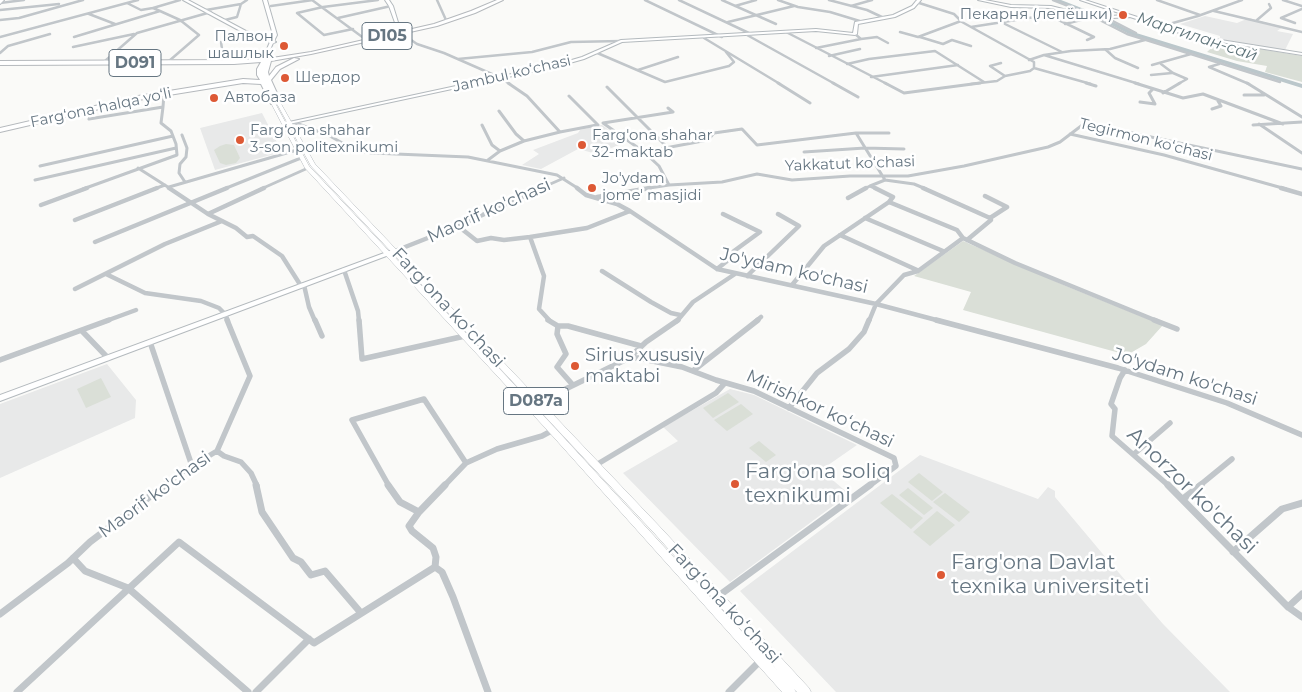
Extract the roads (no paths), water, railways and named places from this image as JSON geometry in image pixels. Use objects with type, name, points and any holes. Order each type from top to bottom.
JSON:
[{"type":"highway","name":"D105","points":[[267,59],[401,32],[446,20],[495,0]]},
{"type":"highway","name":"D105","points":[[267,59],[311,53],[458,18],[501,0]]},
{"type":"highway","name":"D105","points":[[265,82],[282,65],[311,53]]},
{"type":"highway","name":"D091","points":[[0,62],[267,59]]},
{"type":"highway","name":"D091","points":[[0,62],[267,59]]},
{"type":"highway","points":[[202,87],[250,73],[261,67],[267,59]]},
{"type":"highway","name":"Fargʻona koʻchasi","points":[[265,82],[267,59]]},
{"type":"highway","name":"Fargʻona koʻchasi","points":[[261,67],[260,75],[276,102]]},
{"type":"highway","points":[[202,87],[246,80],[265,82]]},
{"type":"highway","name":"Farg‘ona halqa yo‘li","points":[[0,130],[94,107],[202,87]]},
{"type":"main road","name":"Fargʻona koʻchasi","points":[[276,102],[291,122],[313,165],[465,336],[556,428],[686,570],[717,596],[805,692]]},
{"type":"main road","name":"Fargʻona koʻchasi","points":[[276,102],[299,154],[308,168],[537,403],[556,428],[596,465],[790,692]]},
{"type":"street","points":[[1,2],[24,0]]},
{"type":"street","points":[[0,20],[21,17],[84,0]]},
{"type":"street","points":[[0,37],[138,0]]},
{"type":"street","points":[[126,3],[141,10],[180,0]]},
{"type":"street","points":[[189,0],[245,32],[274,42]]},
{"type":"street","points":[[206,10],[241,4],[247,0]]},
{"type":"street","points":[[265,0],[275,35],[267,59]]},
{"type":"street","points":[[267,59],[280,35],[270,0]]},
{"type":"street","points":[[271,6],[313,0],[365,39]]},
{"type":"street","points":[[353,29],[324,35],[297,13],[323,7],[378,0]]},
{"type":"street","points":[[387,0],[392,6],[401,32],[417,44],[501,78],[527,96],[560,132]]},
{"type":"street","points":[[438,0],[446,20]]},
{"type":"street","points":[[645,0],[722,37]]},
{"type":"street","points":[[679,0],[727,22],[858,97]]},
{"type":"street","points":[[722,0],[776,24]]},
{"type":"street","points":[[735,6],[756,0]]},
{"type":"street","points":[[778,0],[794,6],[830,12],[863,22]]},
{"type":"street","points":[[829,0],[871,11],[884,18]]},
{"type":"street","points":[[850,6],[872,0]]},
{"type":"street","points":[[980,0],[1012,6],[1051,7],[1098,17],[1127,34],[1280,82]]},
{"type":"street","points":[[1053,0],[1151,38]]},
{"type":"street","points":[[1082,0],[1195,37],[1302,54]]},
{"type":"street","points":[[1157,0],[1200,16]]},
{"type":"street","points":[[1162,26],[1200,16],[1242,0]]},
{"type":"street","points":[[1282,0],[1302,7]]},
{"type":"street","points":[[861,39],[855,34],[856,23],[884,18],[908,9],[917,1],[954,14],[970,27],[1034,62],[1034,68]]},
{"type":"street","points":[[0,10],[68,4]]},
{"type":"street","points":[[225,20],[237,17],[241,4]]},
{"type":"street","points":[[1257,20],[1260,14],[1271,8],[1268,4]]},
{"type":"street","points":[[338,18],[392,6]]},
{"type":"street","points":[[727,22],[794,6]]},
{"type":"street","points":[[1038,6],[1042,12],[1094,37],[1087,40]]},
{"type":"street","points":[[1295,23],[1281,18],[1302,7]]},
{"type":"street","points":[[153,8],[181,21],[199,35],[169,61]]},
{"type":"street","points":[[74,37],[160,11]]},
{"type":"street","points":[[1214,11],[1302,32]]},
{"type":"street","points":[[74,47],[138,34],[211,12]]},
{"type":"street","points":[[88,13],[115,24]]},
{"type":"street","points":[[970,27],[1005,24],[1048,15]]},
{"type":"street","points":[[1065,24],[1098,17],[1132,15]]},
{"type":"street","points":[[919,37],[961,21]]},
{"type":"street","points":[[1274,24],[1302,22]]},
{"type":"street","points":[[1005,24],[1062,52]]},
{"type":"street","name":"Jambul koʻchasi","points":[[291,122],[560,64],[621,42],[824,30],[855,34]]},
{"type":"street","points":[[786,32],[815,49],[904,93],[997,80],[1005,76],[1025,73],[1034,68],[1096,86]]},
{"type":"street","points":[[900,32],[943,44],[952,40],[971,46]]},
{"type":"street","points":[[0,53],[8,46],[50,34]]},
{"type":"street","points":[[105,61],[138,34]]},
{"type":"street","points":[[815,49],[877,37],[888,43]]},
{"type":"street","points":[[704,38],[810,103]]},
{"type":"street","points":[[1029,60],[1062,52],[1106,50],[1146,40]]},
{"type":"street","points":[[220,60],[223,56],[221,42]]},
{"type":"street","points":[[458,59],[532,52],[572,42],[621,42]]},
{"type":"street","points":[[829,56],[860,49]]},
{"type":"street","points":[[1106,50],[1115,58],[1138,68]]},
{"type":"street","points":[[846,64],[869,59],[933,51],[985,82]]},
{"type":"street","points":[[595,52],[665,82],[729,66],[734,62],[726,52]]},
{"type":"street","points":[[1152,66],[1191,54]]},
{"type":"street","points":[[1044,55],[1183,98],[1203,94],[1283,124]]},
{"type":"street","points":[[637,70],[678,57]]},
{"type":"street","points":[[1001,63],[990,66],[1005,76]]},
{"type":"street","points":[[1219,63],[1210,68],[1240,79],[1302,117]]},
{"type":"street","points":[[1161,64],[1173,73],[1187,79],[1163,93]]},
{"type":"street","points":[[871,77],[959,65]]},
{"type":"street","points":[[1152,75],[1173,73]]},
{"type":"street","points":[[607,87],[667,147]]},
{"type":"street","points":[[1140,102],[1154,104],[1149,93],[1153,90]]},
{"type":"street","points":[[41,205],[177,154],[171,131],[161,123],[164,94]]},
{"type":"street","points":[[1244,95],[1265,94]]},
{"type":"street","points":[[569,96],[597,125]]},
{"type":"street","points":[[1212,109],[1221,106],[1218,100]]},
{"type":"street","points":[[94,107],[89,119],[163,107]]},
{"type":"street","points":[[488,160],[500,151],[524,142],[603,123],[673,112],[668,108]]},
{"type":"street","points":[[499,111],[524,142]]},
{"type":"street","name":"Jo'ydam ko'chasi","points":[[291,122],[328,135],[355,150],[372,153],[446,155],[488,160],[548,172],[564,178],[586,195],[597,197],[630,211],[670,240],[717,269],[876,304],[1125,370],[1227,403],[1302,435]]},
{"type":"street","points":[[1253,125],[1302,122]]},
{"type":"street","points":[[603,123],[644,152],[657,164],[669,185]]},
{"type":"street","name":"Tegirmon koʻchasi","points":[[1070,134],[1085,123],[1302,169]]},
{"type":"street","points":[[482,124],[492,146],[500,151]]},
{"type":"street","points":[[1259,124],[1302,153]]},
{"type":"street","points":[[644,152],[708,140],[714,133],[742,129],[757,145],[856,133],[890,133]]},
{"type":"street","points":[[856,133],[883,178]]},
{"type":"street","name":"Tegirmon koʻchasi","points":[[1070,134],[1164,155],[1302,194]]},
{"type":"street","name":"Yakkatut koʻchasi","points":[[597,197],[610,193],[669,185],[722,182],[757,174],[792,180],[850,176],[883,178],[908,176],[1048,147],[1060,142],[1070,134]]},
{"type":"street","points":[[182,135],[187,148],[186,157],[180,164],[179,173],[185,182]]},
{"type":"street","points":[[40,166],[173,136]]},
{"type":"street","points":[[35,180],[176,148]]},
{"type":"street","points":[[804,152],[865,148],[904,149]]},
{"type":"street","points":[[75,220],[167,186],[299,154]]},
{"type":"street","points":[[94,242],[192,203],[299,154]]},
{"type":"street","points":[[138,168],[208,214],[247,237],[253,236],[282,256],[303,285],[309,307],[322,336]]},
{"type":"street","points":[[208,214],[308,168]]},
{"type":"street","name":"Maorif ko'chasi","points":[[0,398],[458,226],[564,178]]},
{"type":"street","points":[[848,198],[883,178],[914,184],[990,218]]},
{"type":"street","points":[[792,285],[816,254],[840,235],[893,199],[893,197],[870,186]]},
{"type":"street","points":[[788,408],[817,374],[849,350],[864,332],[876,304],[904,274],[918,271],[943,250],[965,239],[991,220],[990,218],[1007,207],[984,196]]},
{"type":"street","points":[[890,202],[957,230],[965,239],[1015,263],[1177,329]]},
{"type":"street","points":[[458,226],[477,241],[491,238],[504,240],[587,228],[630,211]]},
{"type":"street","points":[[717,269],[727,261],[734,250],[760,232],[723,214]]},
{"type":"street","points":[[747,276],[799,226],[778,214]]},
{"type":"street","points":[[865,218],[943,250]]},
{"type":"street","points":[[75,289],[134,258],[222,221]]},
{"type":"street","points":[[840,235],[918,271]]},
{"type":"street","points":[[530,237],[538,253],[544,276],[539,309],[548,320],[558,326],[568,326],[641,346]]},
{"type":"street","points":[[344,270],[358,311],[362,359],[465,336]]},
{"type":"street","points":[[602,271],[651,302],[671,313],[680,314]]},
{"type":"street","points":[[106,274],[145,293],[208,303],[216,306],[225,314]]},
{"type":"street","points":[[537,403],[572,384],[629,358],[641,346],[678,320],[680,314],[693,302],[735,274]]},
{"type":"street","points":[[0,360],[136,310]]},
{"type":"street","name":"Maorif ko'chasi","points":[[0,614],[73,558],[138,504],[217,451],[250,376],[225,314]]},
{"type":"street","points":[[694,370],[761,318]]},
{"type":"street","points":[[558,326],[557,334],[566,354],[557,367],[572,384]]},
{"type":"street","points":[[82,331],[108,358]]},
{"type":"street","points":[[150,342],[192,466]]},
{"type":"street","name":"Mirishkor koʻchasi","points":[[629,358],[638,358],[694,370],[725,383],[754,391],[894,458],[896,466],[717,596]]},
{"type":"street","name":"Anorzor ko'chasi","points":[[1125,370],[1120,378],[1111,404],[1115,409],[1112,436],[1183,498],[1233,552],[1288,607],[1302,617]]},
{"type":"street","points":[[596,465],[716,393],[725,383]]},
{"type":"street","points":[[419,512],[396,498],[352,420],[424,399],[466,463]]},
{"type":"street","points":[[1134,454],[1170,423]]},
{"type":"street","points":[[435,567],[436,557],[433,548],[412,531],[409,526],[419,512],[466,463],[497,449],[531,440],[556,428]]},
{"type":"street","points":[[217,451],[224,456],[241,462],[251,473],[262,512],[293,558],[301,562],[311,575],[325,571],[361,614]]},
{"type":"street","points":[[1183,498],[1232,459]]},
{"type":"street","points":[[1233,552],[1282,509],[1302,503]]},
{"type":"street","points":[[17,692],[179,542],[314,643],[435,567]]},
{"type":"street","points":[[73,558],[85,571],[128,588],[248,692]]},
{"type":"street","points":[[435,567],[442,572],[453,597],[488,692]]},
{"type":"street","points":[[1288,607],[1302,594]]},
{"type":"street","points":[[256,692],[309,639]]},
{"type":"street","points":[[729,692],[761,660]]},
{"type":"waterway","name":"Маргилан-сай","points":[[1057,0],[1095,15],[1131,33],[1302,86]]},
{"type":"place","name":"Пекарня (лепёшки)","points":[[1123,15]]},
{"type":"place","name":"Палвон шашлык","points":[[284,46]]},
{"type":"place","name":"Шердор","points":[[285,78]]},
{"type":"place","name":"Автобаза","points":[[214,98]]},
{"type":"place","name":"Farg‘ona shahar 3-son politexnikumi","points":[[240,140]]},
{"type":"place","name":"Farg'ona shahar 32-maktab","points":[[582,145]]},
{"type":"place","name":"Jo'ydam jome' masjidi","points":[[592,188]]},
{"type":"place","name":"Sirius xususiy maktabi","points":[[575,366]]},
{"type":"place","name":"Farg'ona soliq texnikumi","points":[[735,484]]},
{"type":"place","name":"Farg'ona Davlat texnika universiteti","points":[[941,575]]}]
